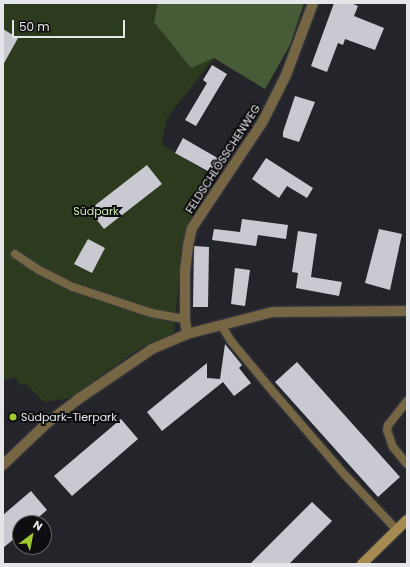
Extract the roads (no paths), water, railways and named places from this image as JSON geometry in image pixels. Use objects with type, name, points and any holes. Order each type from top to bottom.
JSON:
[{"type":"street","name":"FELDSCHLÖSSCHENWEG","points":[[187,334],[185,319],[186,264],[192,228],[263,121],[286,75],[313,3]]},
{"type":"street","points":[[3,465],[47,423],[77,400],[152,349],[187,334],[272,312],[407,311]]},
{"type":"street","points":[[362,564],[407,520]]},
{"type":"lane","points":[[15,254],[39,270],[73,287],[151,313],[185,319]]},
{"type":"lane","points":[[221,325],[231,341],[275,394],[345,475],[397,530]]},
{"type":"lane","points":[[407,401],[388,425],[387,430],[393,447],[407,464]]},
{"type":"place","name":"Südpark-Tierpark","points":[[13,417]]},
{"type":"park label","name":"Südpark","points":[[96,211]]}]
